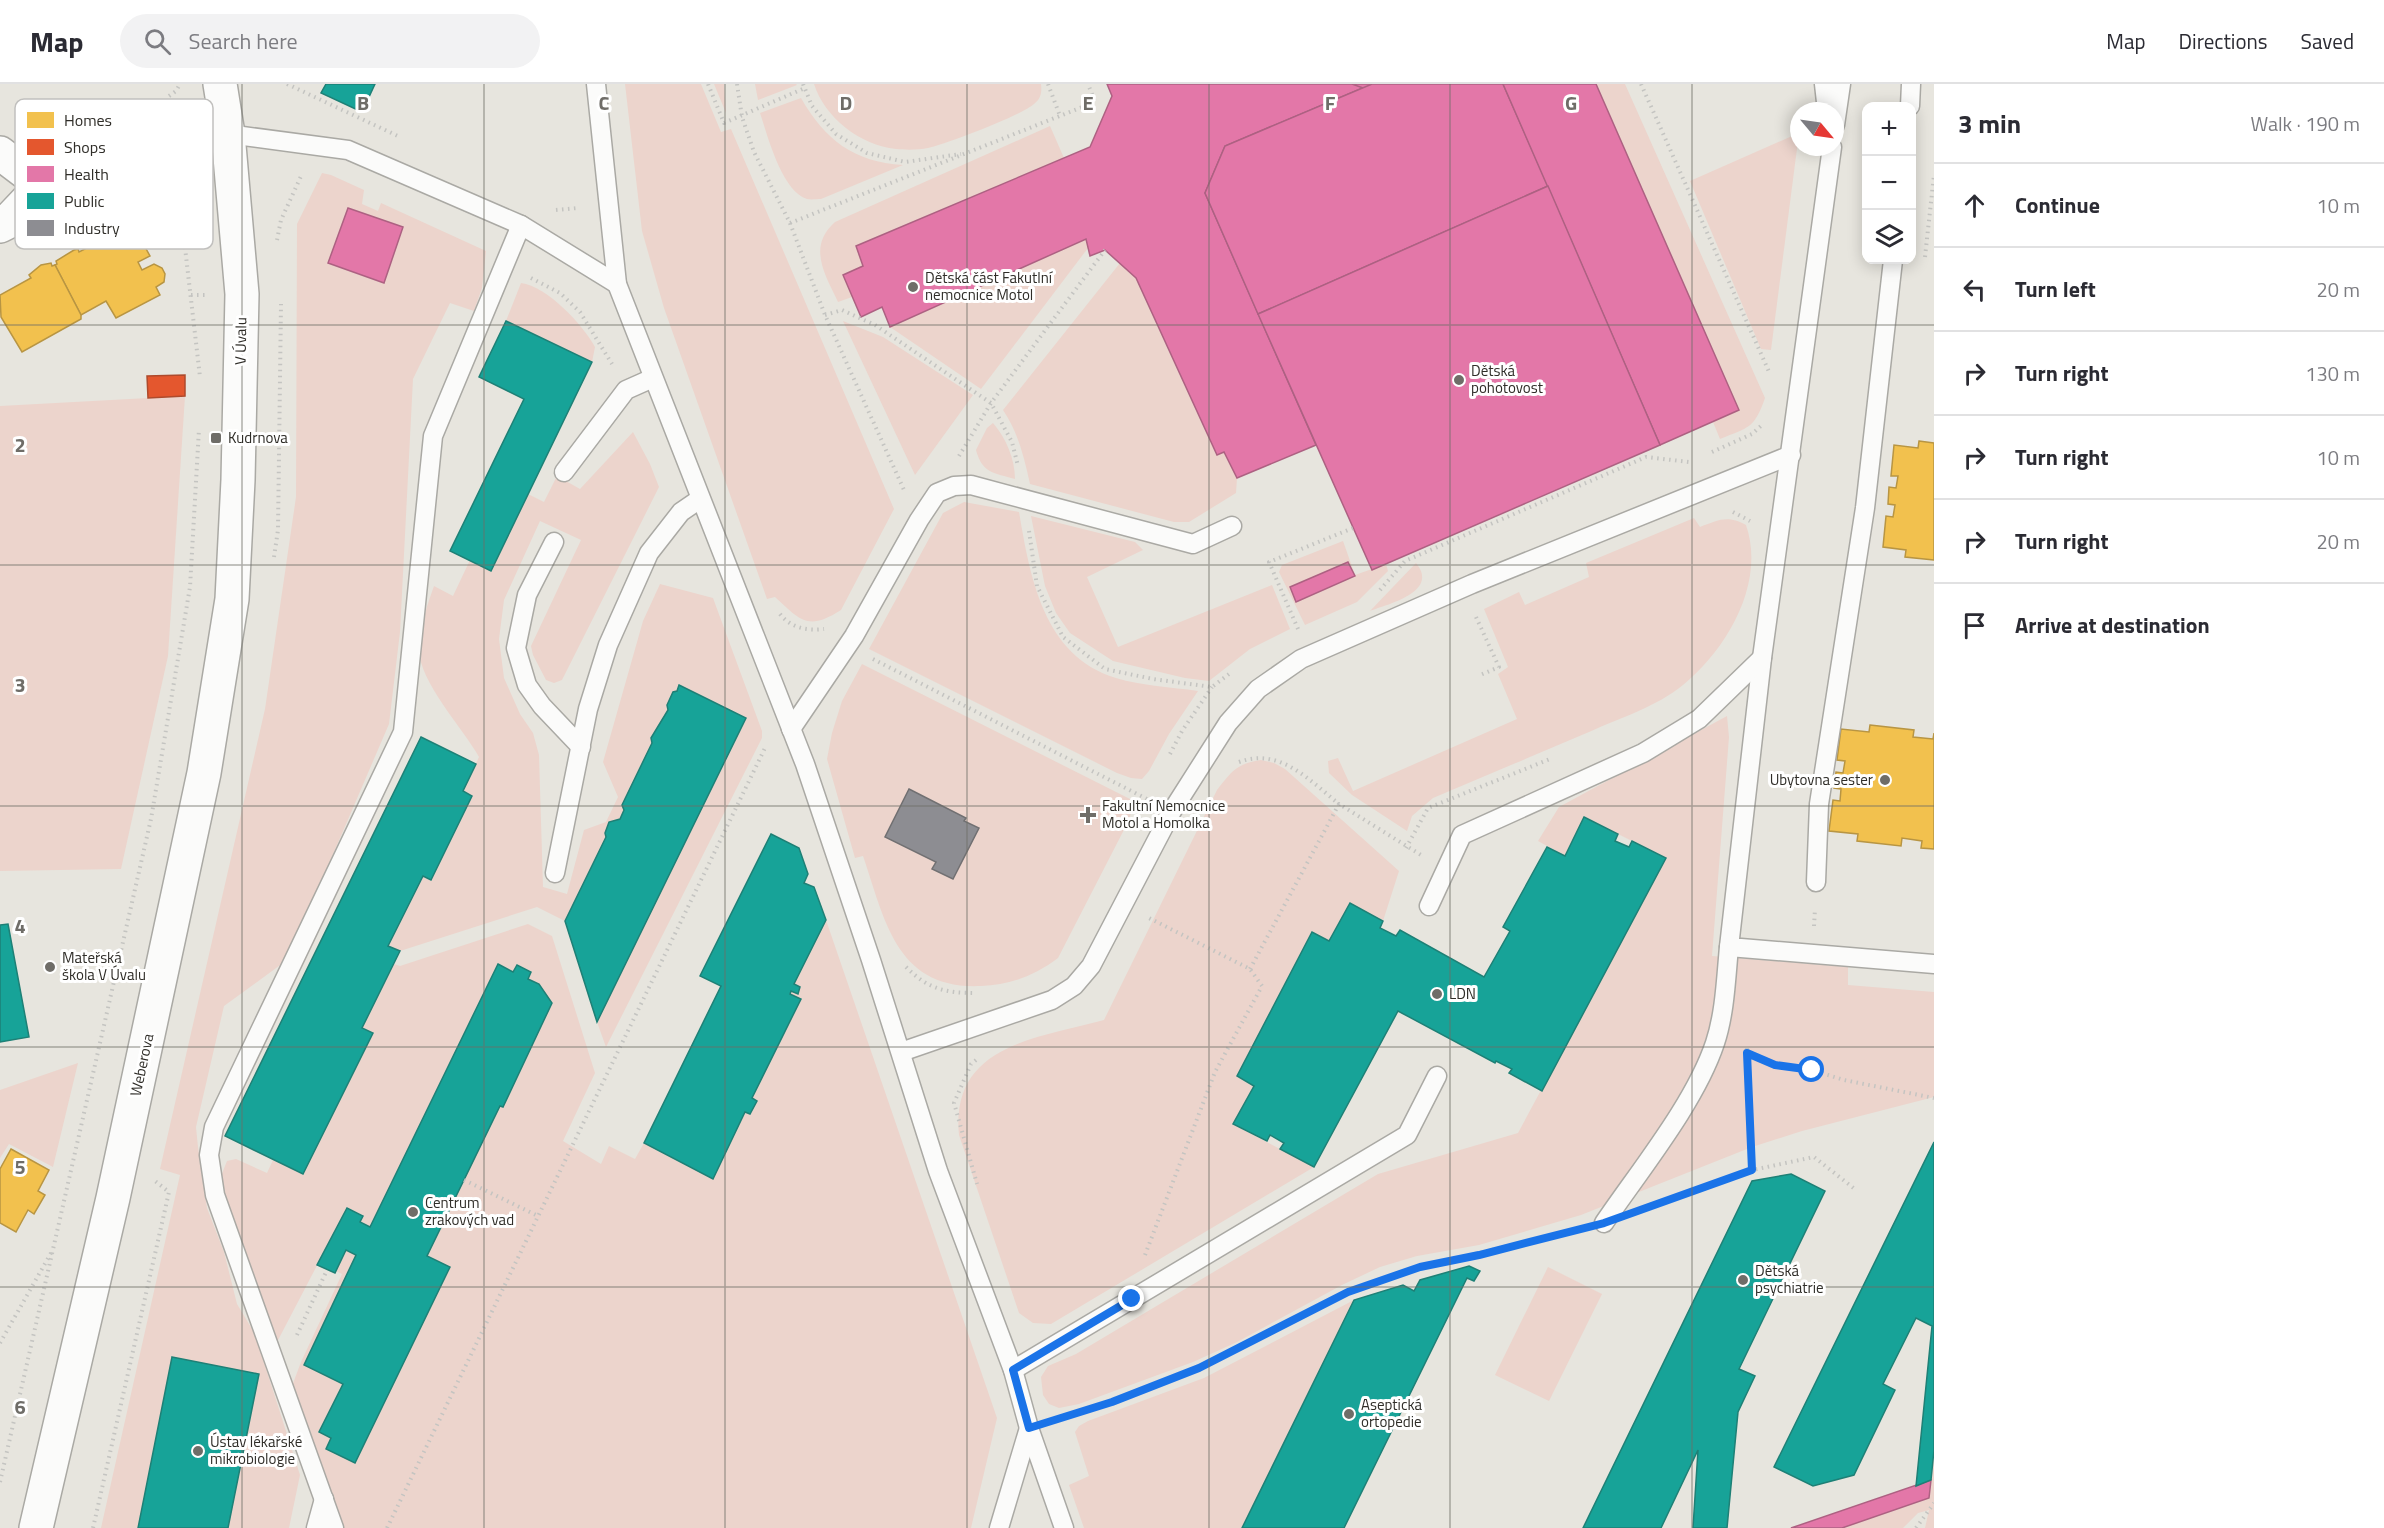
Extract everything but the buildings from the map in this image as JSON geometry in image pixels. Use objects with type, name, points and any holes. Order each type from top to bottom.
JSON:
[{"type":"street","name":"V Úvalu","points":[[220,84],[228,134],[242,294],[238,480],[232,599]]},
{"type":"street","points":[[213,134],[228,134]]},
{"type":"street","points":[[0,153],[15,164]]},
{"type":"street","points":[[0,226],[15,214]]},
{"type":"street","name":"Weberova","points":[[36,1528],[113,1198],[204,773],[232,599]]},
{"type":"lane","points":[[596,84],[617,284],[812,786],[901,1052],[938,1171],[1013,1370],[1029,1428],[1064,1528]]},
{"type":"lane","points":[[1824,84],[1826,102]]},
{"type":"lane","points":[[1838,102],[1841,84]]},
{"type":"lane","points":[[1910,102],[1911,84]]},
{"type":"lane","points":[[228,134],[341,147],[521,225],[617,284]]},
{"type":"lane","points":[[1604,1223],[1689,1098],[1716,1043],[1725,989],[1762,658],[1830,156]]},
{"type":"lane","points":[[333,1528],[215,1195],[209,1155],[214,1127],[403,732],[433,436],[521,225]]},
{"type":"lane","points":[[1816,882],[1819,804],[1865,508],[1892,264]]},
{"type":"lane","points":[[564,472],[626,390],[653,378]]},
{"type":"lane","points":[[901,1052],[1052,1000],[1074,986],[1091,966],[1172,811],[1228,723],[1258,689],[1301,659],[1472,584],[1791,455]]},
{"type":"lane","points":[[791,729],[854,636],[919,520],[937,493],[954,486],[971,485],[1193,544],[1232,526]]},
{"type":"lane","points":[[555,873],[588,709],[608,645],[649,553],[681,512],[700,499]]},
{"type":"lane","points":[[554,542],[527,595],[516,648],[527,685],[542,706],[580,747]]},
{"type":"lane","points":[[1429,906],[1462,835],[1643,753],[1699,719],[1762,658]]},
{"type":"lane","points":[[1729,947],[1934,964]]},
{"type":"lane","points":[[1013,1370],[1407,1135],[1437,1076]]},
{"type":"lane","points":[[999,1528],[1029,1428]]},
{"type":"lane","points":[[316,1528],[324,1499]]},
{"type":"path","points":[[287,84],[403,138]]},
{"type":"path","points":[[708,84],[724,123],[742,117],[804,86],[812,106],[836,134],[867,153],[906,162],[968,153]]},
{"type":"path","points":[[737,84],[742,117],[754,152],[790,223],[825,315],[919,520]]},
{"type":"path","points":[[1048,84],[1060,116]]},
{"type":"path","points":[[790,223],[1095,102],[1088,84]]},
{"type":"path","points":[[1641,84],[1770,374],[1771,383]]},
{"type":"path","points":[[275,249],[281,220],[303,172]]},
{"type":"path","points":[[1913,264],[1924,266],[1934,174]]},
{"type":"path","points":[[553,210],[576,210],[584,205]]},
{"type":"path","points":[[185,249],[201,386]]},
{"type":"path","points":[[937,493],[991,403],[1105,250]]},
{"type":"path","points":[[507,259],[536,282],[560,293],[580,312],[626,390]]},
{"type":"path","points":[[273,566],[278,530],[283,312],[281,302]]},
{"type":"path","points":[[825,315],[842,310],[875,326],[991,403],[1012,442],[1019,471]]},
{"type":"path","points":[[0,1482],[151,819],[190,587],[199,422]]},
{"type":"path","points":[[1710,453],[1752,434],[1766,423]]},
{"type":"path","points":[[1376,596],[1405,561],[1635,462],[1646,458],[1688,463],[1699,458]]},
{"type":"path","points":[[1729,511],[1744,516],[1755,524]]},
{"type":"path","points":[[1028,527],[1037,586],[1063,637],[1105,669],[1153,680],[1212,687],[1230,673]]},
{"type":"path","points":[[1301,635],[1269,562],[1353,528]]},
{"type":"path","points":[[1476,617],[1499,667],[1478,676]]},
{"type":"path","points":[[870,657],[1147,799],[1142,809]]},
{"type":"path","points":[[387,1528],[766,745]]},
{"type":"path","points":[[1233,764],[1254,756],[1276,759],[1298,771],[1339,804],[1406,848],[1446,869]]},
{"type":"path","points":[[1406,848],[1428,808],[1555,757]]},
{"type":"path","points":[[1250,969],[1339,804]]},
{"type":"path","points":[[1143,1261],[1215,1072],[1262,986],[1250,969],[1146,916]]},
{"type":"path","points":[[900,959],[920,981],[951,993],[978,993]]},
{"type":"path","points":[[1747,1042],[1752,1170]]},
{"type":"path","points":[[1747,1053],[1775,1065],[1812,1070],[1844,1080],[1934,1098]]},
{"type":"path","points":[[979,1058],[971,1064],[954,1103],[980,1192]]},
{"type":"path","points":[[1029,1428],[1112,1402],[1199,1368],[1348,1292],[1420,1267],[1479,1255],[1604,1223],[1752,1170],[1814,1157],[1856,1190]]},
{"type":"path","points":[[93,1528],[169,1192],[152,1178]]},
{"type":"path","points":[[464,1180],[538,1216]]},
{"type":"path","points":[[0,1343],[54,1247]]},
{"type":"path","points":[[279,1374],[327,1270]]},
{"type":"path","points":[[1916,1528],[1934,1503]]},
{"type":"shaded area","points":[[625,84],[701,84],[721,132],[731,129],[894,509],[841,610],[820,620],[805,620],[775,597],[767,599],[664,308],[642,231]]},
{"type":"shaded area","points":[[714,84],[724,84],[726,113]]},
{"type":"shaded area","points":[[755,84],[796,84],[797,85],[758,100]]},
{"type":"shaded area","points":[[814,84],[1041,84],[1041,90],[1040,98],[1034,104],[1000,122],[924,149],[904,150],[870,142],[846,128],[826,108]]},
{"type":"shaded area","points":[[1596,84],[1625,84],[1765,398],[1757,416],[1749,426],[1720,439],[1713,422],[1738,410]]},
{"type":"shaded area","points":[[801,98],[820,126],[843,146],[870,159],[903,165],[821,199],[807,199],[798,194],[783,175],[760,113]]},
{"type":"shaded area","points":[[1050,126],[1064,158],[856,246],[863,266],[843,275],[852,297],[838,302],[824,271],[820,251],[827,231],[835,222]]},
{"type":"shaded area","points":[[1790,137],[1790,156],[1796,156],[1771,350],[1761,349],[1690,181]]},
{"type":"shaded area","points":[[322,173],[331,175],[364,190],[362,204],[378,211],[381,203],[486,251],[482,288],[474,311],[450,303],[413,379],[400,632],[389,724],[310,908],[283,963],[224,1006],[196,1127],[207,1208],[224,1252],[237,1304],[255,1334],[300,1475],[289,1528],[228,1528],[259,1374],[172,1357],[138,1528],[101,1528],[180,1175],[160,1169],[265,709],[296,497],[297,224]],"holes":[[[348,208],[403,227],[383,283],[328,263]]]},
{"type":"shaded area","points":[[1086,239],[1088,248],[981,389],[890,327]]},
{"type":"shaded area","points":[[1120,263],[1136,278],[1216,454],[1224,452],[1237,478],[1236,493],[1189,522],[1174,522],[1030,484],[1017,436],[1003,410]]},
{"type":"shaded area","points":[[521,283],[542,291],[553,299],[582,328],[595,347],[592,362],[506,321]]},
{"type":"shaded area","points":[[843,321],[883,337],[973,395],[915,475]]},
{"type":"shaded area","points":[[185,396],[168,656],[121,869],[0,871],[0,406]]},
{"type":"shaded area","points":[[993,423],[1009,449],[1015,479],[990,471],[985,468],[979,458],[976,450],[987,428]]},
{"type":"shaded area","points":[[633,432],[659,487],[562,680],[554,683],[546,680],[533,655],[531,646],[581,540],[540,521],[504,600],[499,639],[504,678],[520,714],[533,733],[539,755],[543,887],[567,894],[584,830],[606,822],[618,797],[603,762],[643,621],[660,584],[713,598],[762,731],[762,738],[606,1047],[597,1022],[746,718],[677,691],[673,692],[667,705],[668,710],[651,737],[652,743],[622,805],[624,810],[620,819],[609,822],[606,837],[565,921],[537,907],[400,951],[388,946],[423,876],[431,879],[472,796],[463,791],[479,757],[434,690],[421,662],[420,633],[434,586],[453,596],[470,560],[491,571],[528,494],[544,502],[557,476],[580,489]]},
{"type":"shaded area","points":[[964,502],[1019,512],[1035,587],[1044,611],[1056,633],[1072,652],[1091,667],[1116,678],[1146,685],[1198,691],[1142,779],[1117,773],[869,649],[943,513]]},
{"type":"shaded area","points":[[1031,516],[1135,542],[1143,550],[1087,577],[1118,647],[1272,585],[1290,629],[1250,649],[1209,681],[1185,678],[1113,661],[1070,633],[1056,613],[1045,586]]},
{"type":"shaded area","points":[[1694,518],[1700,527],[1728,519],[1746,525],[1751,547],[1751,569],[1746,592],[1728,634],[1699,670],[1672,693],[1638,712],[1433,798],[1412,816],[1407,831],[1352,795],[1329,773],[1328,761],[1338,758],[1353,791],[1517,719],[1498,674],[1508,667],[1484,609],[1519,592],[1525,605],[1589,577],[1586,563]]},
{"type":"shaded area","points":[[1343,541],[1355,575],[1386,564],[1388,571],[1357,602],[1305,625],[1279,572],[1282,565]]},
{"type":"shaded area","points":[[1416,563],[1422,573],[1417,589],[1399,600],[1370,611]]},
{"type":"shaded area","points":[[862,664],[1130,799],[1134,804],[1128,822],[1058,958],[1040,970],[1021,978],[1002,984],[981,986],[952,984],[930,976],[912,964],[898,946],[888,926],[863,856],[855,858],[827,759],[842,701]],"holes":[[[909,789],[965,818],[964,821],[979,828],[953,879],[932,869],[936,862],[885,837]]]},
{"type":"shaded area","points":[[1727,716],[1729,737],[1712,956],[1848,967],[1848,985],[1934,992],[1934,1097],[1802,1131],[1752,1147],[1581,1215],[1479,1245],[1417,1256],[1380,1267],[1237,1342],[1193,1362],[1079,1404],[1059,1408],[1049,1404],[1043,1395],[1041,1377],[1048,1366],[1076,1354],[1378,1174],[1518,1133],[1666,858],[1584,817],[1565,856],[1538,841],[1559,807]]},
{"type":"shaded area","points":[[1261,760],[1285,769],[1399,871],[1383,921],[1350,904],[1329,941],[1312,932],[1237,1076],[1254,1086],[1233,1124],[1314,1167],[1051,1324],[1033,1323],[1019,1313],[959,1135],[960,1105],[969,1081],[984,1063],[1004,1050],[1027,1040],[1104,1020],[1217,790],[1235,769]]},
{"type":"shaded area","points":[[826,920],[997,1418],[971,1528],[343,1528],[292,1386],[342,1274],[336,1271],[346,1250],[356,1255],[304,1365],[343,1384],[319,1432],[331,1438],[326,1449],[355,1462],[450,1268],[427,1256],[500,1106],[503,1107],[552,1003],[539,984],[528,979],[531,971],[517,965],[513,972],[497,965],[370,1227],[360,1222],[363,1215],[347,1208],[276,1344],[224,1194],[221,1176],[227,1161],[236,1159],[267,1173],[273,1160],[303,1174],[373,1034],[362,1028],[394,964],[400,966],[528,924],[552,936],[595,1073],[563,1141],[601,1164],[609,1146],[635,1159],[644,1143],[713,1178],[745,1112],[750,1114],[757,1101],[752,1098],[800,999],[790,994],[791,991],[798,993],[800,987],[794,984]]},
{"type":"shaded area","points":[[78,1063],[53,1167],[9,1144],[0,1158],[0,1090]]},
{"type":"shaded area","points":[[1548,1267],[1602,1294],[1549,1401],[1495,1375]]},
{"type":"shaded area","points":[[1354,1300],[1242,1528],[1084,1528],[1069,1485],[1089,1476],[1075,1432],[1079,1426],[1204,1378]]},
{"type":"shaded area","points":[[1934,1450],[1934,1528],[1925,1528],[1929,1510],[1918,1513],[1903,1528],[1842,1528],[1929,1498]]},
{"type":"place","name":"Dětská část Fakutlní nemocnice Motol","points":[[913,287]]},
{"type":"place","name":"Dětská pohotovost","points":[[1459,380]]},
{"type":"place","name":"Kudrnova","points":[[216,438]]},
{"type":"place","name":"Ubytovna sester","points":[[1885,780]]},
{"type":"place","name":"Fakultní Nemocnice Motol a Homolka","points":[[1088,815]]},
{"type":"place","name":"Mateřská škola V Úvalu","points":[[50,967]]},
{"type":"place","name":"LDN","points":[[1437,994]]},
{"type":"place","name":"Centrum zrakových vad","points":[[413,1212]]},
{"type":"place","name":"Dětská psychiatrie","points":[[1743,1280]]},
{"type":"place","name":"Aseptická ortopedie","points":[[1349,1414]]},
{"type":"place","name":"Ústav lékařské mikrobiologie","points":[[198,1451]]},
{"type":"route","points":[[1132,1299],[1013,1370],[1029,1428],[1064,1419],[1199,1368],[1348,1292],[1420,1267],[1479,1255],[1604,1223],[1752,1170],[1747,1053],[1775,1065],[1812,1070]]}]
